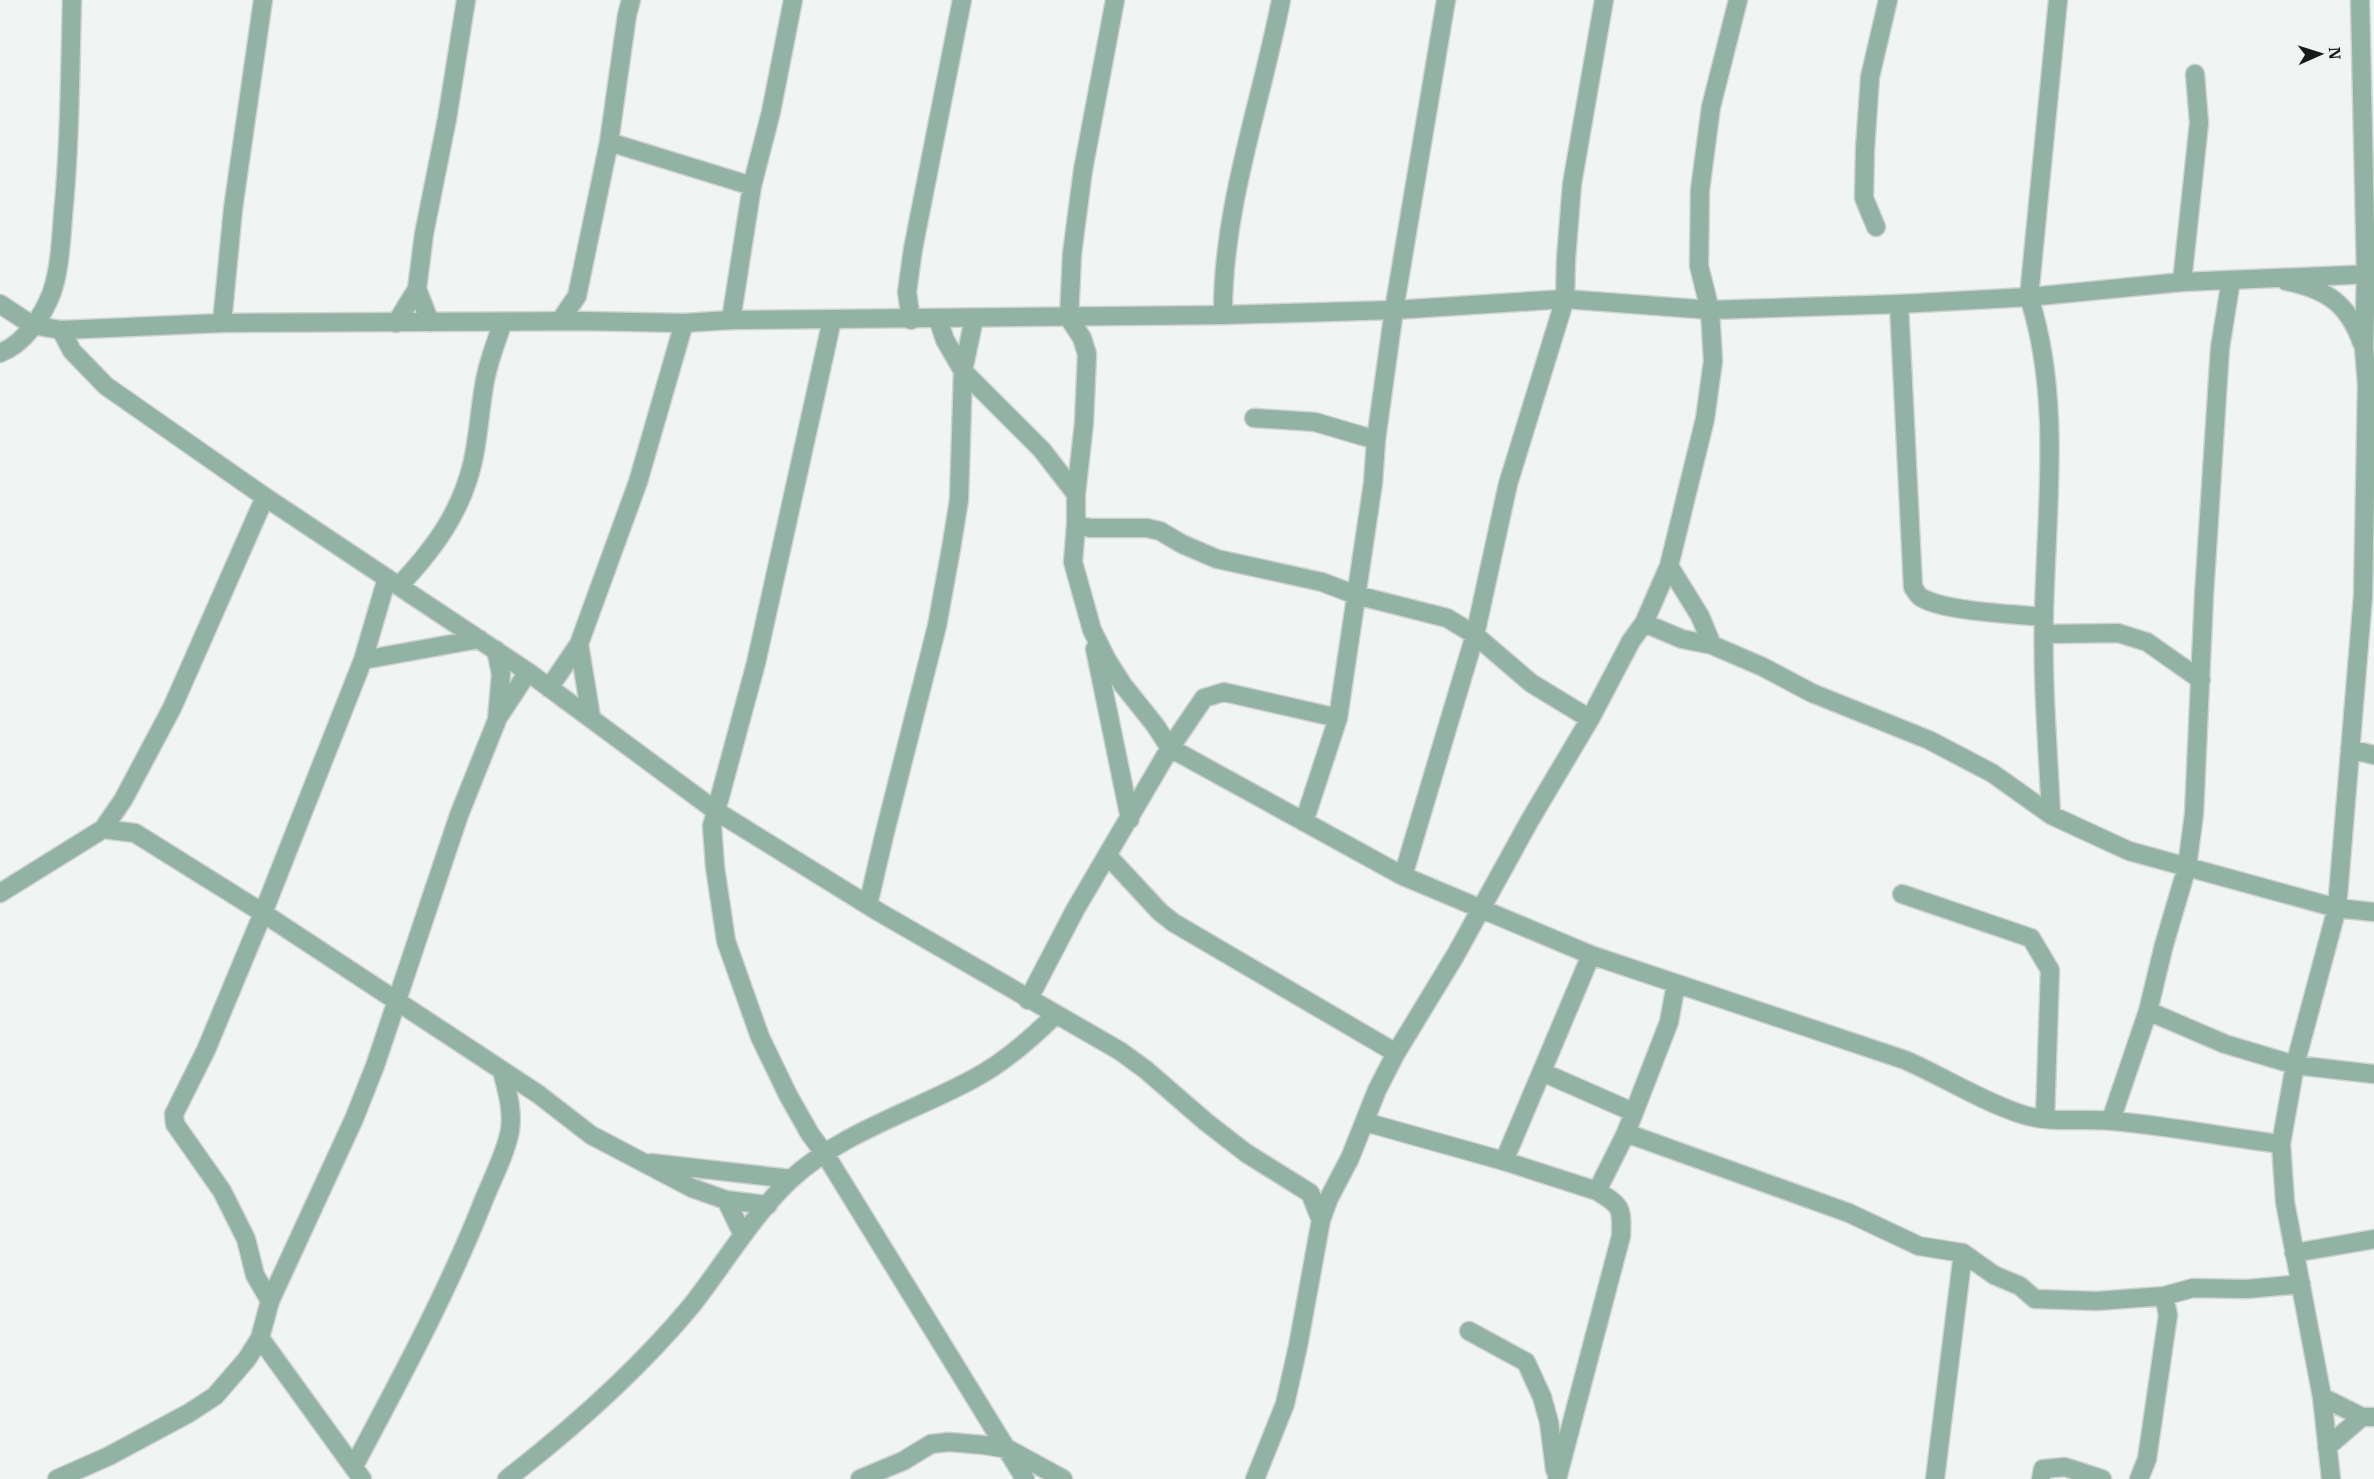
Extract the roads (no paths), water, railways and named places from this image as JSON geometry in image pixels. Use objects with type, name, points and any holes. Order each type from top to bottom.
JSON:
[{"type":"street","points":[[0,353],[16,346],[33,325],[52,292],[57,273],[68,165],[72,0]]},
{"type":"street","points":[[222,323],[234,198],[263,0]]},
{"type":"street","points":[[396,323],[417,289],[424,234],[447,118],[466,0]]},
{"type":"street","points":[[731,320],[752,186],[771,112],[794,0]]},
{"type":"street","points":[[911,320],[907,292],[913,249],[962,0]]},
{"type":"street","points":[[1115,0],[1083,170],[1072,254],[1070,318],[1082,338],[1087,354],[1073,562],[1092,630],[1130,819]]},
{"type":"street","points":[[1223,315],[1223,277],[1235,200],[1281,0]]},
{"type":"street","points":[[1304,822],[1338,718],[1394,310],[1446,0]]},
{"type":"street","points":[[1403,876],[1475,635],[1508,484],[1565,299],[1572,184],[1604,0]]},
{"type":"street","points":[[1254,1478],[1285,1404],[1299,1346],[1321,1220],[1377,1090],[1396,1053],[1455,956],[1590,719],[1631,640],[1644,623],[1669,566],[1705,419],[1713,361],[1710,310],[1699,266],[1700,190],[1711,107],[1738,0]]},
{"type":"street","points":[[1876,227],[1864,198],[1865,149],[1870,77],[1888,0]]},
{"type":"street","points":[[2051,815],[2044,626],[2049,435],[2045,364],[2039,326],[2029,297],[2058,0]]},
{"type":"street","points":[[2331,1479],[2322,1397],[2283,1184],[2281,1144],[2295,1065],[2337,908],[2350,749],[2368,595],[2367,385],[2364,348],[2370,274],[2360,0]]},
{"type":"street","points":[[560,321],[577,296],[609,142],[626,5]]},
{"type":"street","points":[[2182,282],[2199,123],[2195,74]]},
{"type":"street","points":[[609,142],[752,186]]},
{"type":"street","points":[[0,304],[33,325],[60,330],[222,323],[560,321],[684,323],[731,320],[911,320],[1223,315],[1394,310],[1565,299],[1710,310],[2029,297],[2182,282],[2370,274]]},
{"type":"street","points":[[2276,279],[2309,286],[2328,296],[2349,317],[2364,348]]},
{"type":"street","points":[[2111,1120],[2148,1011],[2164,945],[2187,867],[2194,814],[2204,595],[2220,348],[2231,280]]},
{"type":"street","points":[[417,289],[430,322]]},
{"type":"street","points":[[577,296],[582,321]]},
{"type":"street","points":[[1899,304],[1913,587],[1919,597],[1935,603],[1983,611],[2044,626],[2118,633],[2147,642],[2201,680]]},
{"type":"street","points":[[938,319],[945,340],[963,371],[1042,450],[1076,494]]},
{"type":"street","points":[[868,905],[937,626],[951,549],[959,500],[963,371],[974,319]]},
{"type":"street","points":[[832,320],[756,663],[712,826],[712,843],[726,941],[760,1037],[788,1095],[1025,1479]]},
{"type":"street","points":[[270,1301],[255,1275],[246,1239],[222,1191],[175,1124],[174,1114],[206,1050],[263,913],[393,582],[427,556],[451,519],[465,488],[477,444],[488,367],[503,322]]},
{"type":"street","points":[[549,688],[579,644],[638,482],[684,323]]},
{"type":"street","points":[[60,330],[72,351],[106,386],[265,497],[528,672],[716,811],[868,905],[1120,1052],[1146,1070],[1246,1153],[1310,1193],[1321,1220]]},
{"type":"street","points":[[1254,418],[1315,422],[1376,440]]},
{"type":"street","points":[[0,893],[103,829],[123,800],[172,708],[265,497]]},
{"type":"street","points":[[1076,525],[1090,528],[1147,528],[1160,531],[1182,544],[1217,559],[1322,582],[1356,595],[1447,618],[1475,635],[1531,683],[1590,719]]},
{"type":"street","points":[[1669,566],[1700,616],[1712,645]]},
{"type":"street","points":[[1644,623],[1682,639],[1712,645],[1763,667],[1812,693],[1894,724],[1992,773],[2051,815],[2128,851],[2337,908],[2374,912]]},
{"type":"street","points":[[1092,630],[1123,685],[1170,748],[1403,876],[1591,955],[1905,1060],[1940,1075],[1985,1100],[2023,1114],[2044,1119],[2111,1120],[2281,1144]]},
{"type":"street","points":[[363,660],[479,639]]},
{"type":"street","points":[[579,644],[591,717]]},
{"type":"street","points":[[496,650],[501,674],[496,720]]},
{"type":"street","points":[[57,1479],[119,1451],[189,1413],[215,1396],[247,1359],[260,1338],[270,1301],[354,1119],[375,1066],[459,815],[496,720],[528,672]]},
{"type":"street","points":[[1028,1000],[1075,910],[1170,748],[1204,698],[1224,692],[1338,718]]},
{"type":"street","points":[[2350,749],[2374,755]]},
{"type":"street","points":[[123,800],[135,833]]},
{"type":"street","points":[[103,829],[135,833],[263,913],[538,1094],[591,1135],[692,1188],[726,1200],[768,1205]]},
{"type":"street","points":[[1108,856],[1160,912],[1174,923],[1396,1053]]},
{"type":"street","points":[[1902,894],[2031,938],[2050,970],[2044,1119]]},
{"type":"street","points":[[1504,1161],[1591,955]]},
{"type":"street","points":[[1598,1191],[1626,1133],[1669,1022],[1676,984]]},
{"type":"street","points":[[1669,1022],[1697,992]]},
{"type":"street","points":[[2148,1011],[2225,1044],[2295,1065],[2374,1074]]},
{"type":"street","points":[[507,1479],[611,1392],[654,1349],[727,1260],[743,1235],[791,1179],[860,1132],[974,1079],[1024,1043],[1055,1015]]},
{"type":"street","points":[[260,1338],[358,1472],[469,1238],[496,1169],[510,1130],[510,1108],[502,1071]]},
{"type":"street","points":[[1542,1072],[1633,1112]]},
{"type":"street","points":[[1365,1122],[1504,1161],[1598,1191],[1617,1203],[1622,1212],[1621,1236],[1557,1479]]},
{"type":"street","points":[[1626,1133],[1850,1213],[1919,1246],[1963,1253],[1994,1275],[2020,1286],[2035,1299],[2097,1301],[2164,1296],[2193,1288],[2247,1289],[2301,1284]]},
{"type":"street","points":[[640,1162],[791,1179]]},
{"type":"street","points":[[1310,1193],[1337,1180]]},
{"type":"street","points":[[726,1200],[743,1235]]},
{"type":"street","points":[[2294,1253],[2374,1239]]},
{"type":"street","points":[[1935,1479],[1963,1253]]},
{"type":"street","points":[[2139,1479],[2147,1459],[2168,1315],[2164,1296]]},
{"type":"street","points":[[1468,1331],[1526,1362],[1542,1397],[1549,1422],[1557,1479]]},
{"type":"street","points":[[2322,1397],[2368,1417]]},
{"type":"street","points":[[2327,1447],[2368,1417]]},
{"type":"street","points":[[860,1479],[903,1461],[931,1444],[949,1442],[984,1444],[1008,1449],[1063,1479]]},
{"type":"street","points":[[2041,1479],[2043,1468],[2065,1467],[2102,1479]]}]
